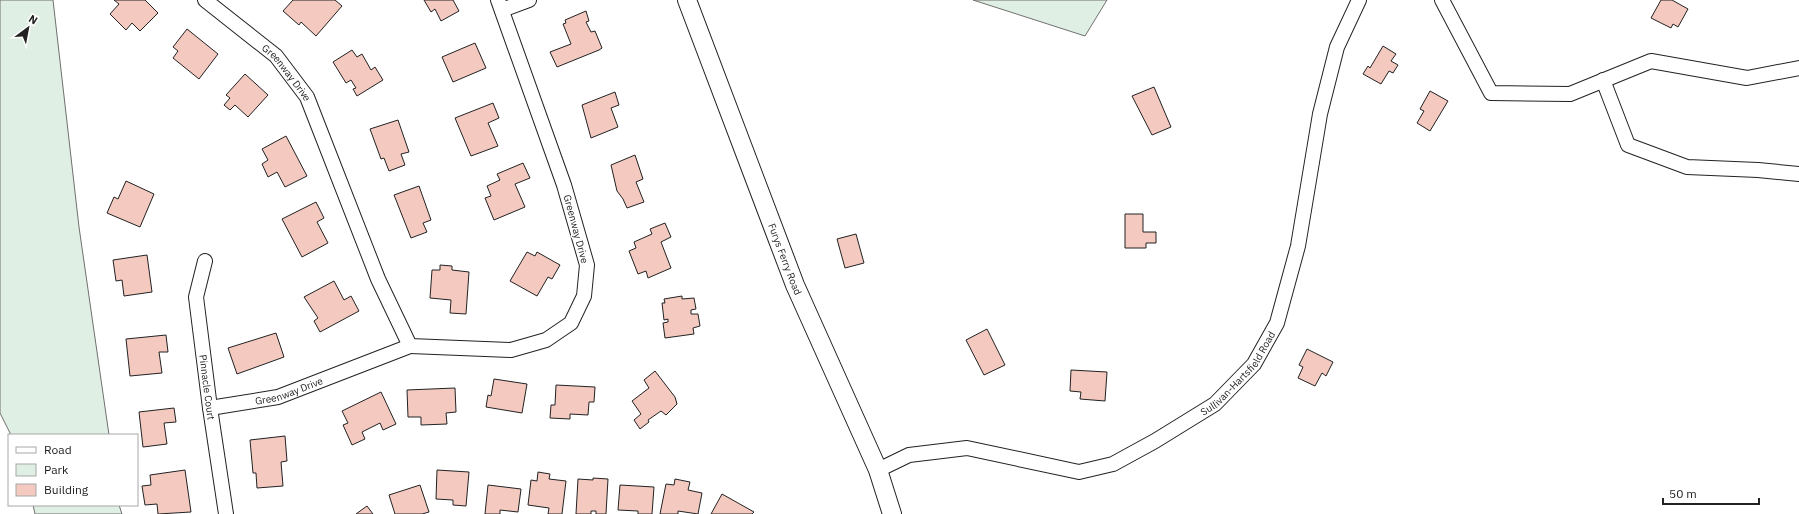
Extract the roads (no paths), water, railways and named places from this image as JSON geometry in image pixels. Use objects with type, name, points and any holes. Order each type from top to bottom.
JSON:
[{"type":"main road","name":"Furys Ferry Road","points":[[687,0],[795,285],[878,470],[892,514]]},
{"type":"street","name":"Greenway Drive","points":[[205,0],[276,56],[307,97],[378,279],[410,346]]},
{"type":"street","points":[[500,5],[529,0]]},
{"type":"street","name":"Sullivan-Hartsfield Road","points":[[878,470],[909,455],[968,448],[1079,472],[1113,464],[1155,441],[1215,404],[1254,364],[1277,323],[1298,246],[1320,114],[1337,47],[1359,0]]},
{"type":"street","points":[[1442,0],[1491,93],[1570,94],[1651,62],[1746,78],[1798,69]]},
{"type":"street","name":"Greenway Drive","points":[[210,408],[278,397],[410,346],[511,350],[546,340],[571,323],[584,296],[587,265],[564,185],[500,5]]},
{"type":"street","points":[[1603,80],[1628,145],[1687,167],[1758,170],[1799,174]]},
{"type":"street","name":"Pinnacle Court","points":[[206,261],[196,297],[210,408],[226,514]]}]
